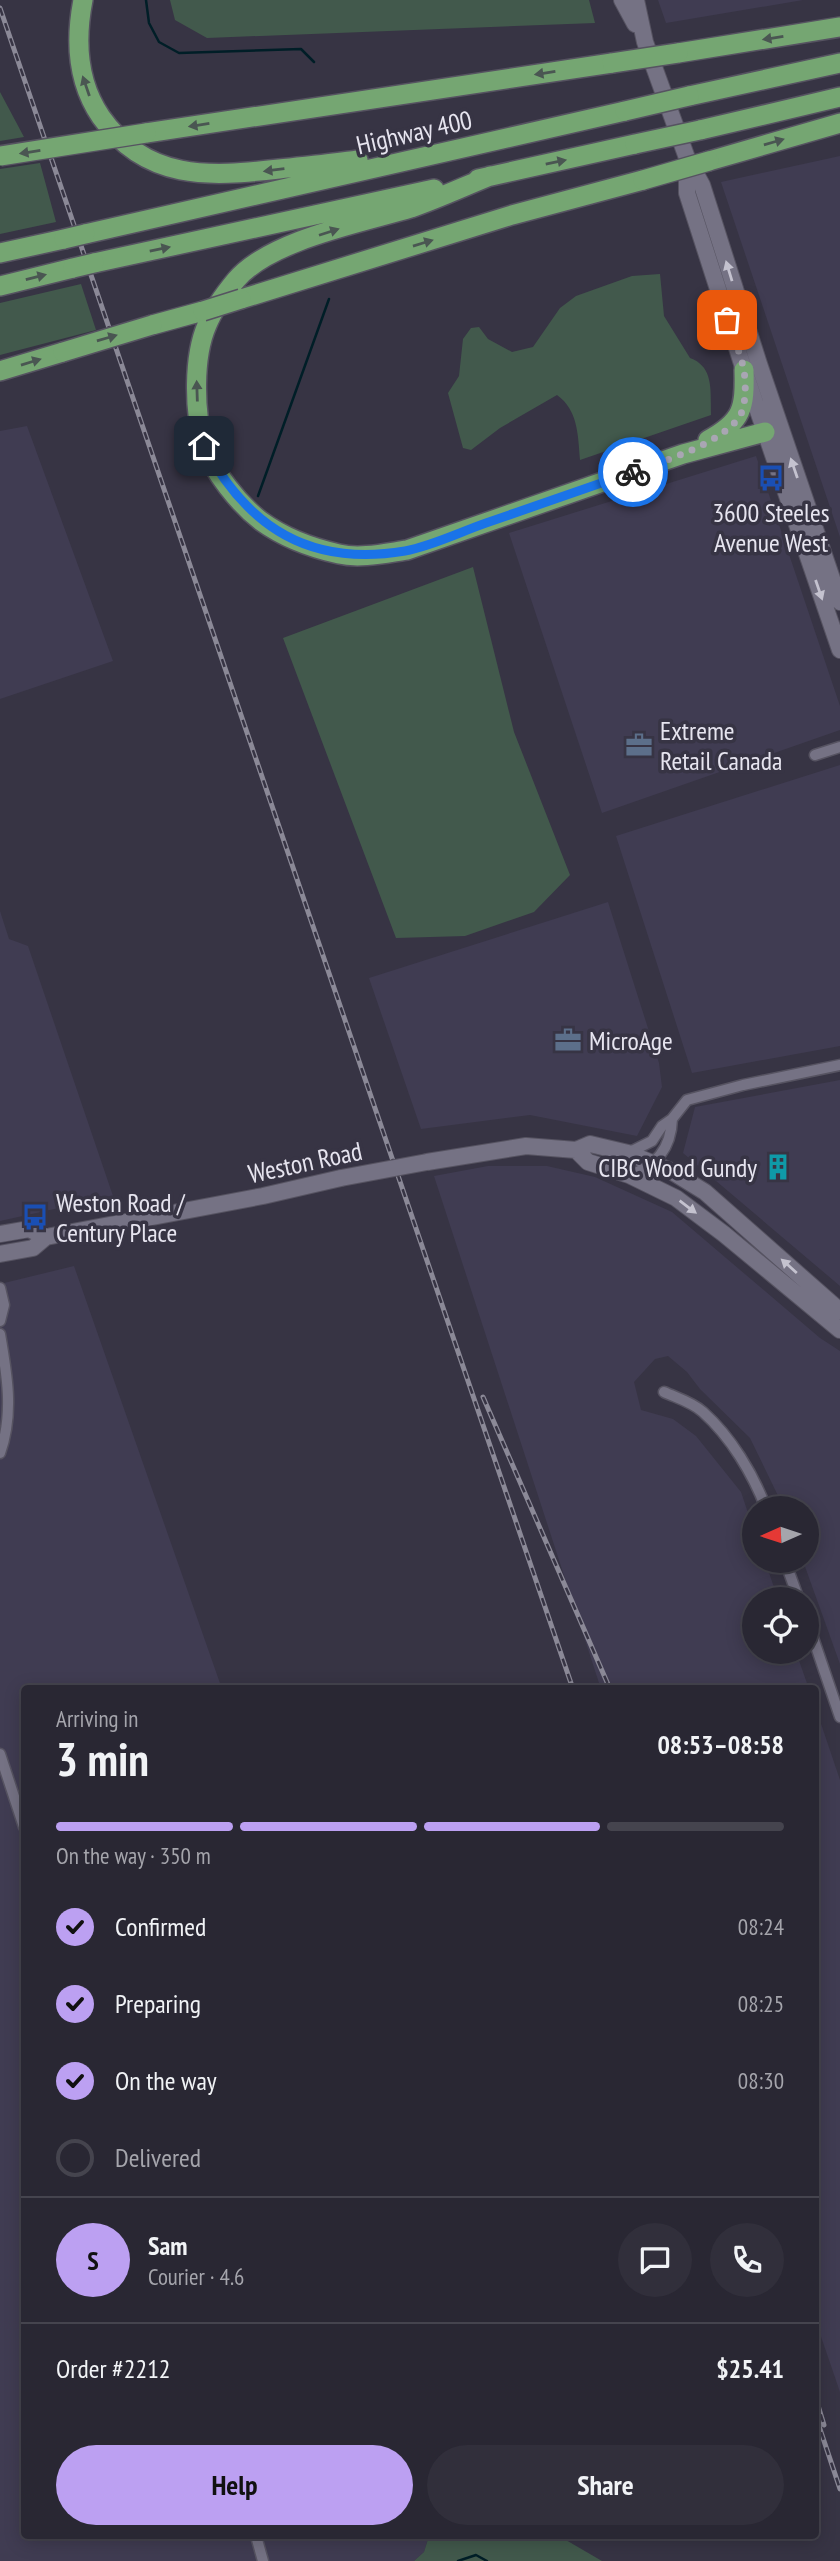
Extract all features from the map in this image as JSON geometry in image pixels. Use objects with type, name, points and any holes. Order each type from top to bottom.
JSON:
[{"type":"highway","points":[[83,0],[78,50],[83,79],[94,106],[110,130],[149,161],[185,172],[218,175],[463,148]]},
{"type":"highway","points":[[0,156],[840,27]]},
{"type":"highway","name":"Highway 400","points":[[0,253],[840,63]]},
{"type":"highway","points":[[0,286],[840,97]]},
{"type":"highway","points":[[0,371],[512,215],[840,123]]},
{"type":"highway","points":[[489,176],[413,207],[299,242],[262,258],[237,279],[207,324],[199,356],[196,392],[204,446],[219,475],[261,521],[290,538],[341,555],[407,551],[683,454],[773,431]]},
{"type":"highway","points":[[683,454],[720,434],[735,422],[744,401],[744,370]]},
{"type":"main road","points":[[622,0],[645,42]]},
{"type":"main road","points":[[636,0],[645,42],[687,158],[702,185],[840,650]]},
{"type":"main road","points":[[687,158],[687,193],[744,370],[773,431],[840,602]]},
{"type":"main road","name":"Weston Road","points":[[0,1254],[33,1248],[46,1237],[263,1196],[341,1178],[526,1146],[576,1150],[590,1144],[628,1153],[655,1164],[705,1192],[840,1311]]},
{"type":"main road","name":"Weston Road","points":[[576,1150],[588,1162],[629,1175],[677,1198],[840,1330]]},
{"type":"main road","name":"Weston Road","points":[[0,1234],[29,1229],[46,1237]]},
{"type":"street","points":[[816,755],[840,747]]},
{"type":"street","points":[[628,1153],[652,1141],[662,1126],[672,1119],[687,1100],[840,1066]]},
{"type":"street","points":[[629,1175],[655,1164],[672,1132],[672,1119]]},
{"type":"street","points":[[0,1288],[4,1305],[0,1321]]},
{"type":"street","points":[[0,1334],[9,1405],[5,1439],[0,1453]]},
{"type":"street","points":[[664,1392],[692,1404],[715,1424],[748,1467],[761,1496]]},
{"type":"street","points":[[819,1655],[840,1717]]},
{"type":"street","points":[[0,1754],[21,1818]]},
{"type":"street","points":[[257,2539],[263,2561]]},
{"type":"shaded area","points":[[658,0],[803,0],[666,23]]},
{"type":"shaded area","points":[[840,156],[840,537],[721,182]]},
{"type":"shaded area","points":[[27,426],[113,661],[0,699],[0,431]]},
{"type":"shaded area","points":[[756,456],[840,706],[840,730],[602,813],[509,533]]},
{"type":"shaded area","points":[[840,765],[840,1046],[692,1073],[616,836]]},
{"type":"shaded area","points":[[608,902],[659,1063],[662,1087],[637,1136],[530,1115],[421,1129],[369,978]]},
{"type":"shaded area","points":[[0,911],[9,939],[28,946],[113,1196],[0,1221]]},
{"type":"shaded area","points":[[840,1080],[840,1286],[683,1153],[695,1107]]},
{"type":"shaded area","points":[[488,1166],[547,1166],[595,1177],[672,1212],[820,1338],[840,1351],[840,1664],[819,1606],[819,1587],[812,1587],[807,1573],[819,1573],[819,1496],[778,1496],[750,1438],[700,1389],[687,1372],[668,1356],[655,1359],[634,1382],[641,1410],[673,1419],[696,1436],[741,1492],[742,1573],[769,1573],[774,1587],[742,1587],[742,1664],[800,1664],[808,1685],[600,1685],[434,1176]]},
{"type":"shaded area","points":[[74,1266],[221,1685],[21,1685],[21,2539],[428,2539],[424,2552],[414,2561],[0,2561],[0,1284]]},
{"type":"shaded area","points":[[819,1718],[840,1780],[840,2392],[819,2331]]},
{"type":"green space","points":[[170,0],[589,0],[595,23],[207,38],[175,20]]},
{"type":"green space","points":[[0,92],[24,137],[0,141]]},
{"type":"green space","points":[[40,163],[56,222],[0,234],[0,169]]},
{"type":"green space","points":[[660,274],[664,316],[690,358],[698,362],[707,374],[711,390],[711,415],[580,460],[573,416],[557,395],[500,428],[471,450],[463,448],[448,393],[459,376],[463,339],[471,328],[479,327],[488,339],[512,352],[533,347],[560,308],[576,296],[632,276]]},
{"type":"green space","points":[[81,284],[96,330],[0,355],[0,303]]},
{"type":"green space","points":[[473,567],[514,732],[570,875],[534,912],[465,936],[396,938],[283,638]]},
{"type":"green space","points":[[428,2539],[564,2539],[602,2561],[414,2561],[424,2552]]},
{"type":"waterway","points":[[146,0],[149,23],[159,42],[179,53],[301,49],[314,62]]},
{"type":"waterway","points":[[258,496],[329,299]]},
{"type":"waterway","points":[[458,2561],[476,2555],[487,2561]]},
{"type":"railway","points":[[0,8],[572,1685]]},
{"type":"railway","points":[[483,1397],[608,1685]]},
{"type":"railway","points":[[819,2409],[824,2425]]},
{"type":"railway","points":[[819,2426],[840,2489]]},
{"type":"way so far","points":[[633,472],[683,454],[720,434],[735,422],[741,413],[744,401],[744,370],[727,320]]},
{"type":"place","name":"3600 Steeles Avenue West","points":[[771,478]]},
{"type":"place","name":"Extreme Retail Canada","points":[[639,745]]},
{"type":"place","name":"MicroAge","points":[[568,1040]]},
{"type":"place","name":"CIBC Wood Gundy","points":[[778,1167]]},
{"type":"place","name":"Weston Road / Century Place","points":[[35,1217]]},
{"type":"route","points":[[204,446],[219,475],[261,521],[290,538],[341,555],[407,551],[633,472]]}]
